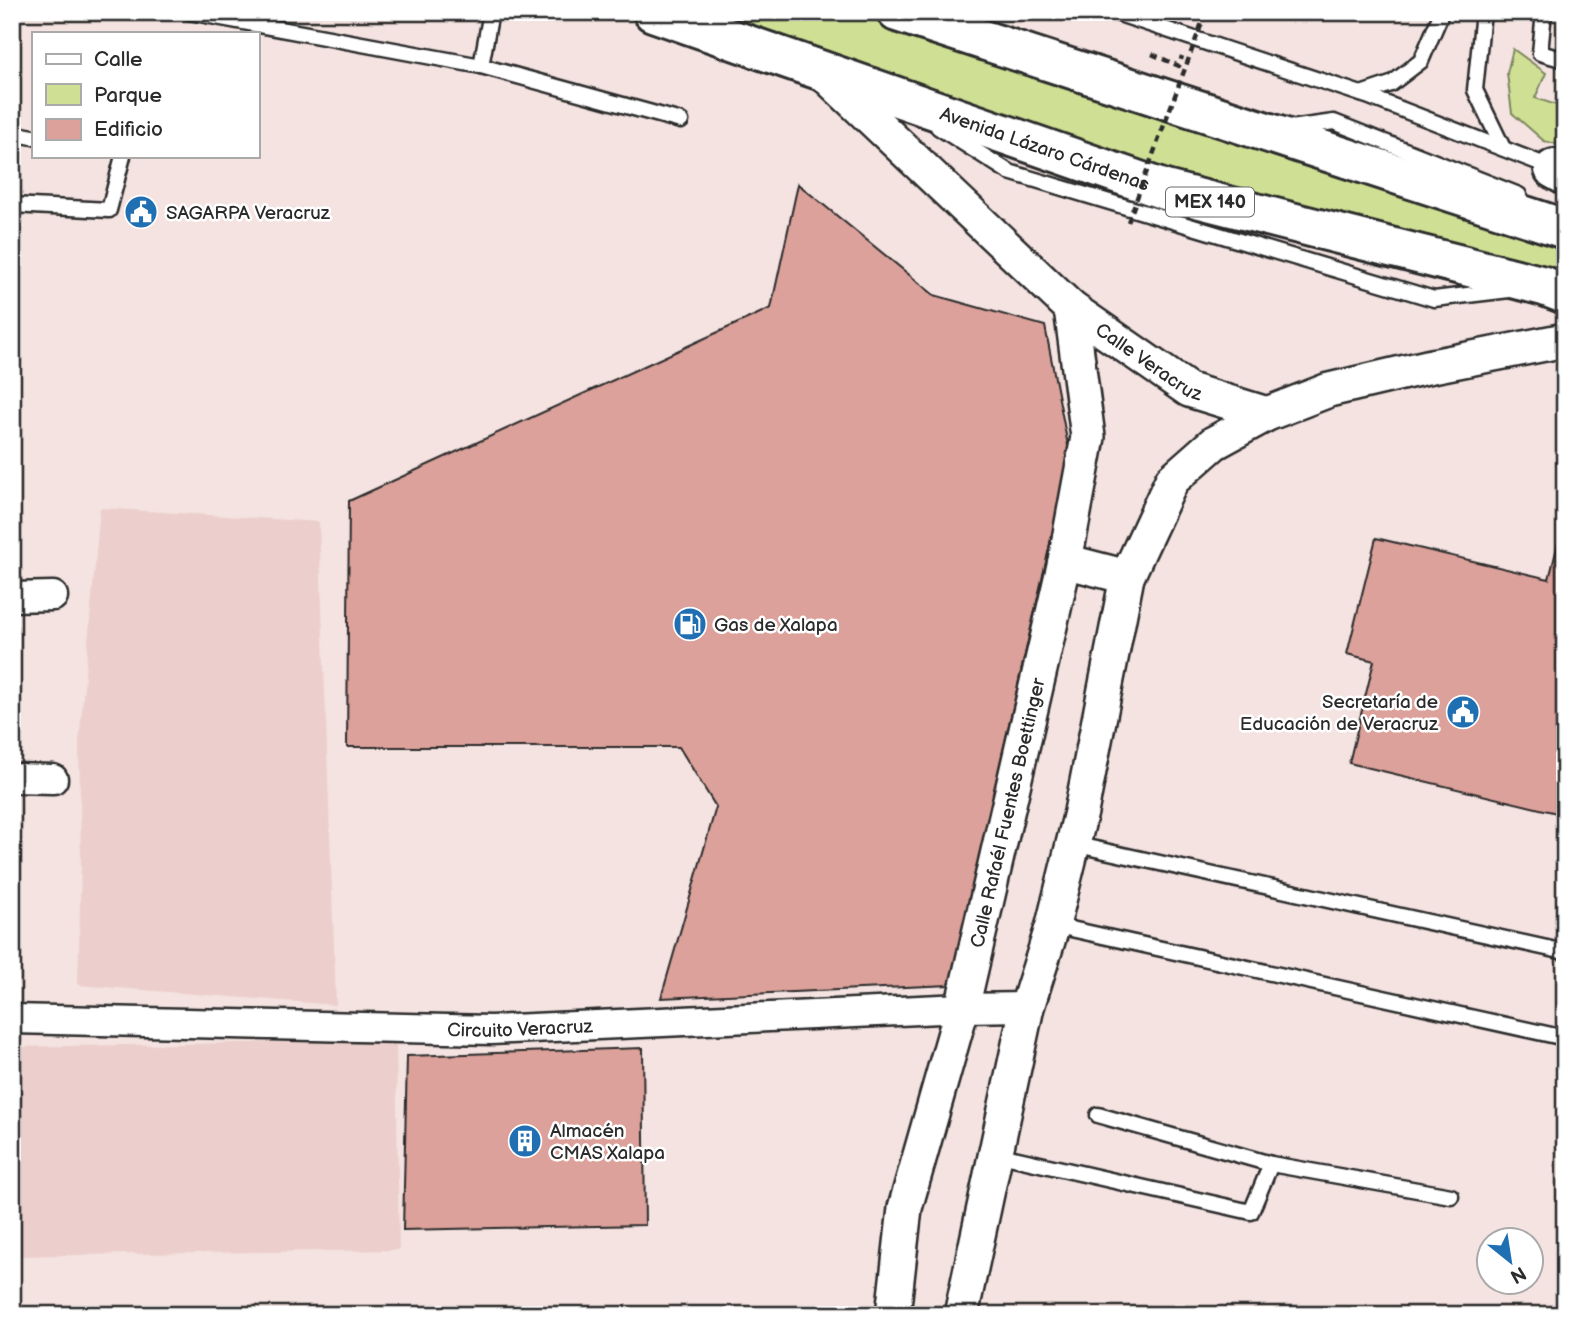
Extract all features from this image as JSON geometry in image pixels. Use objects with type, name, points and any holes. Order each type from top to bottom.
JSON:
[{"type":"highway","name":"Avenida Lázaro Cárdenas","points":[[653,12],[1165,190],[1554,290]]},
{"type":"highway","points":[[897,12],[1563,229]]},
{"type":"street","name":"Calle Veracruz","points":[[822,71],[1071,308],[1189,390],[1267,414]]},
{"type":"street","name":"Calle Rafaél Fuentes Boettinger","points":[[893,1315],[905,1208],[962,1008],[1065,561],[1088,437],[1071,308]]},
{"type":"street","points":[[961,1315],[1027,1007],[1053,925],[1073,844],[1127,577],[1172,480],[1214,443],[1267,414],[1329,390],[1427,367],[1565,340]]},
{"type":"street","points":[[1065,561],[1127,577]]},
{"type":"street","points":[[12,597],[53,596]]},
{"type":"street","points":[[12,778],[53,779]]},
{"type":"street","name":"Circuito Veracruz","points":[[12,1019],[491,1030],[1027,1007]]},
{"type":"lane","points":[[189,12],[481,66],[681,121]]},
{"type":"lane","points":[[481,66],[491,12]]},
{"type":"lane","points":[[1113,12],[1361,94],[1561,172]]},
{"type":"lane","points":[[1361,94],[1391,83],[1421,61],[1440,12]]},
{"type":"lane","points":[[1483,12],[1475,90],[1503,148]]},
{"type":"lane","points":[[1544,12],[1540,53],[1565,60]]},
{"type":"lane","points":[[12,133],[32,137]]},
{"type":"lane","points":[[12,205],[109,210],[122,158]]},
{"type":"lane","points":[[1073,844],[1565,952]]},
{"type":"lane","points":[[1053,925],[1565,1038]]},
{"type":"lane","points":[[1098,1115],[1271,1164],[1451,1196]]},
{"type":"lane","points":[[996,1154],[1251,1212],[1271,1164]]},
{"type":"path","points":[[1128,222],[1206,12]]},
{"type":"path","points":[[1152,54],[1179,66],[1183,52],[1190,56]]},
{"type":"shaded area","points":[[100,508],[319,522],[336,1005],[78,985],[81,863],[79,742]]},
{"type":"shaded area","points":[[396,1040],[399,1250],[12,1256],[12,1047]]},
{"type":"green space","points":[[677,12],[867,12],[1384,188],[1565,245],[1565,299]]},
{"type":"green space","points":[[1513,49],[1546,73],[1535,98],[1565,108],[1565,146],[1544,141],[1512,113],[1507,73]]},
{"type":"building","name":"Gas de Xalapa","points":[[798,184],[934,295],[1045,326],[1070,456],[950,985],[661,998],[716,807],[679,747],[347,747],[349,501],[771,308]]},
{"type":"building","name":"Secretaría de Educación de Veracruz","points":[[1565,516],[1565,815],[1349,763],[1374,661],[1347,654],[1376,538],[1549,579]]},
{"type":"building","name":"Almacén CMAS Xalapa","points":[[643,1048],[645,1225],[403,1230],[407,1056]]},
{"type":"place","name":"SAGARPA Veracruz","points":[[141,212]]},
{"type":"place","name":"Gas de Xalapa","points":[[690,624]]},
{"type":"place","name":"Secretaría de Educación de Veracruz","points":[[1463,712]]},
{"type":"place","name":"Almacén CMAS Xalapa","points":[[525,1141]]}]
